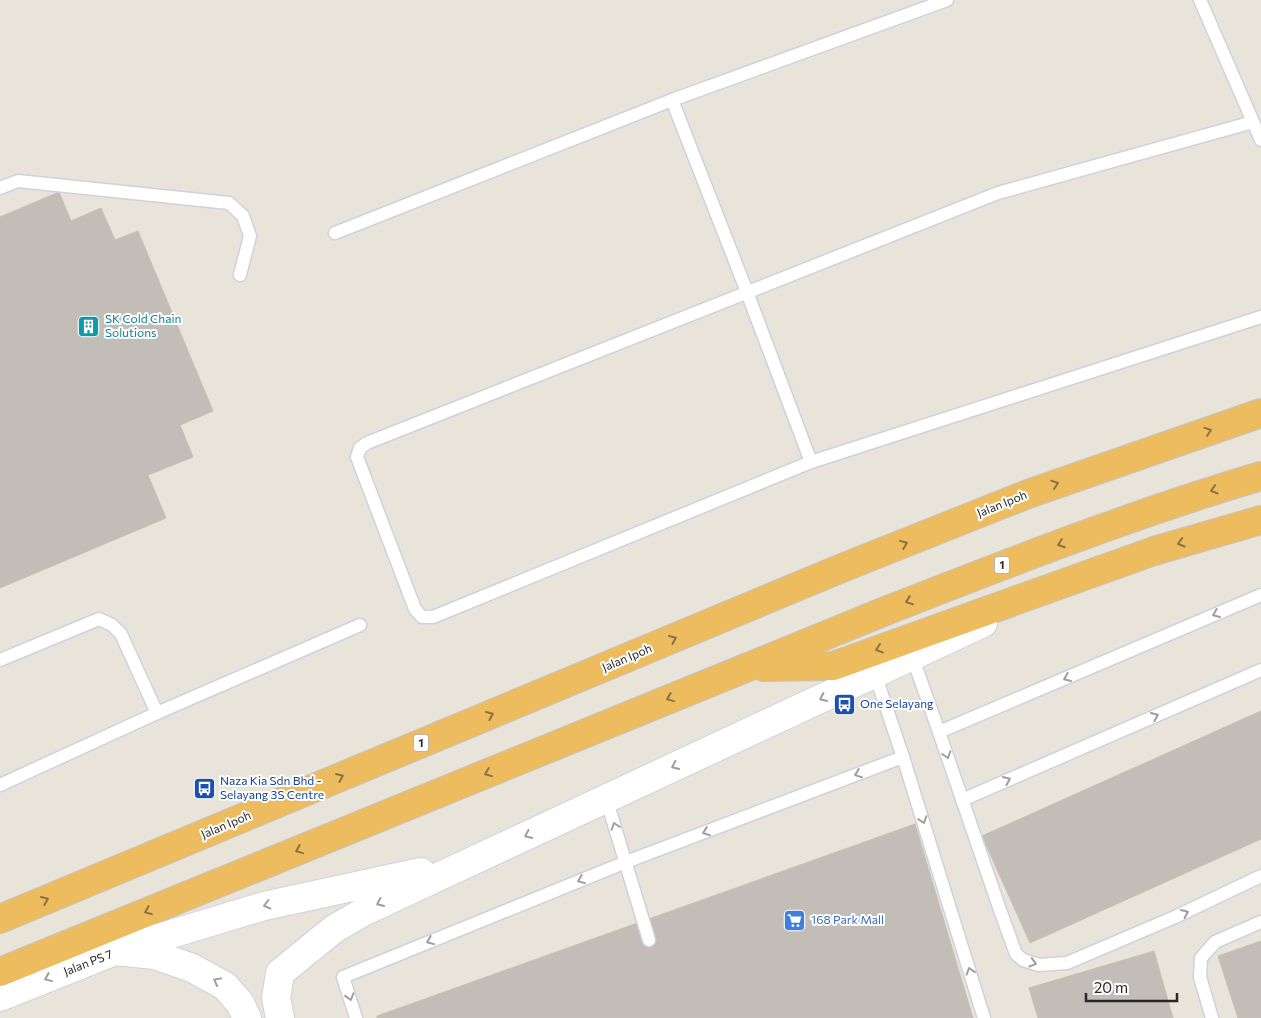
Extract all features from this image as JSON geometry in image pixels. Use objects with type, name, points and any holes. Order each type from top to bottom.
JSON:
[{"type":"highway","name":"Jalan Ipoh","points":[[0,919],[842,568],[1020,497],[1261,413]]},
{"type":"highway","name":"1","points":[[0,972],[883,612],[1018,559],[1192,497],[1261,476]]},
{"type":"highway","points":[[748,667],[833,666],[1154,551],[1261,520]]},
{"type":"street","points":[[280,1018],[276,998],[280,973],[334,929],[365,911],[1089,574]]},
{"type":"street","points":[[115,951],[264,906],[469,862]]},
{"type":"street","name":"Jalan PS 7","points":[[0,997],[115,951],[155,955],[192,968],[224,986],[240,1003],[247,1018]]},
{"type":"lane","points":[[335,233],[672,100],[946,0]]},
{"type":"lane","points":[[1200,0],[1261,140]]},
{"type":"lane","points":[[672,100],[811,462]]},
{"type":"lane","points":[[1253,122],[998,194],[367,443],[360,448],[357,457],[415,609],[422,617],[433,617],[811,462],[1261,317]]},
{"type":"lane","points":[[0,188],[18,181],[229,203],[243,216],[250,236],[240,275]]},
{"type":"lane","points":[[939,732],[1261,595]]},
{"type":"lane","points":[[0,660],[99,619],[112,625],[121,634],[157,713]]},
{"type":"lane","points":[[0,785],[157,713],[360,625]]},
{"type":"lane","points":[[912,656],[1016,954],[1023,960],[1039,965],[1067,963],[1175,917],[1261,876]]},
{"type":"lane","points":[[962,800],[1261,670]]},
{"type":"lane","points":[[875,674],[930,842],[984,1018]]},
{"type":"lane","points":[[356,1018],[343,976],[626,862],[903,757]]},
{"type":"lane","points":[[606,798],[649,940]]},
{"type":"lane","points":[[1212,1018],[1200,977],[1201,958],[1214,942],[1261,922]]},
{"type":"building","name":"SK Cold Chain Solutions","points":[[59,192],[71,221],[101,208],[115,240],[138,231],[213,411],[180,425],[193,457],[148,475],[166,518],[0,588],[0,217]]},
{"type":"building","points":[[1261,711],[1261,839],[1030,943],[982,836]]},
{"type":"building","name":"168 Park Mall","points":[[915,824],[973,1018],[377,1018],[377,1016]]},
{"type":"building","points":[[1261,941],[1261,1018],[1238,1018],[1218,956]]},
{"type":"building","points":[[1154,951],[1173,1018],[1038,1018],[1029,988]]},
{"type":"place","name":"SK Cold Chain Solutions","points":[[89,326]]},
{"type":"place","name":"One Selayang","points":[[844,704]]},
{"type":"place","name":"Naza Kia Sdn Bhd - Selayang 3S Centre","points":[[204,788]]},
{"type":"place","name":"168 Park Mall","points":[[795,920]]}]
